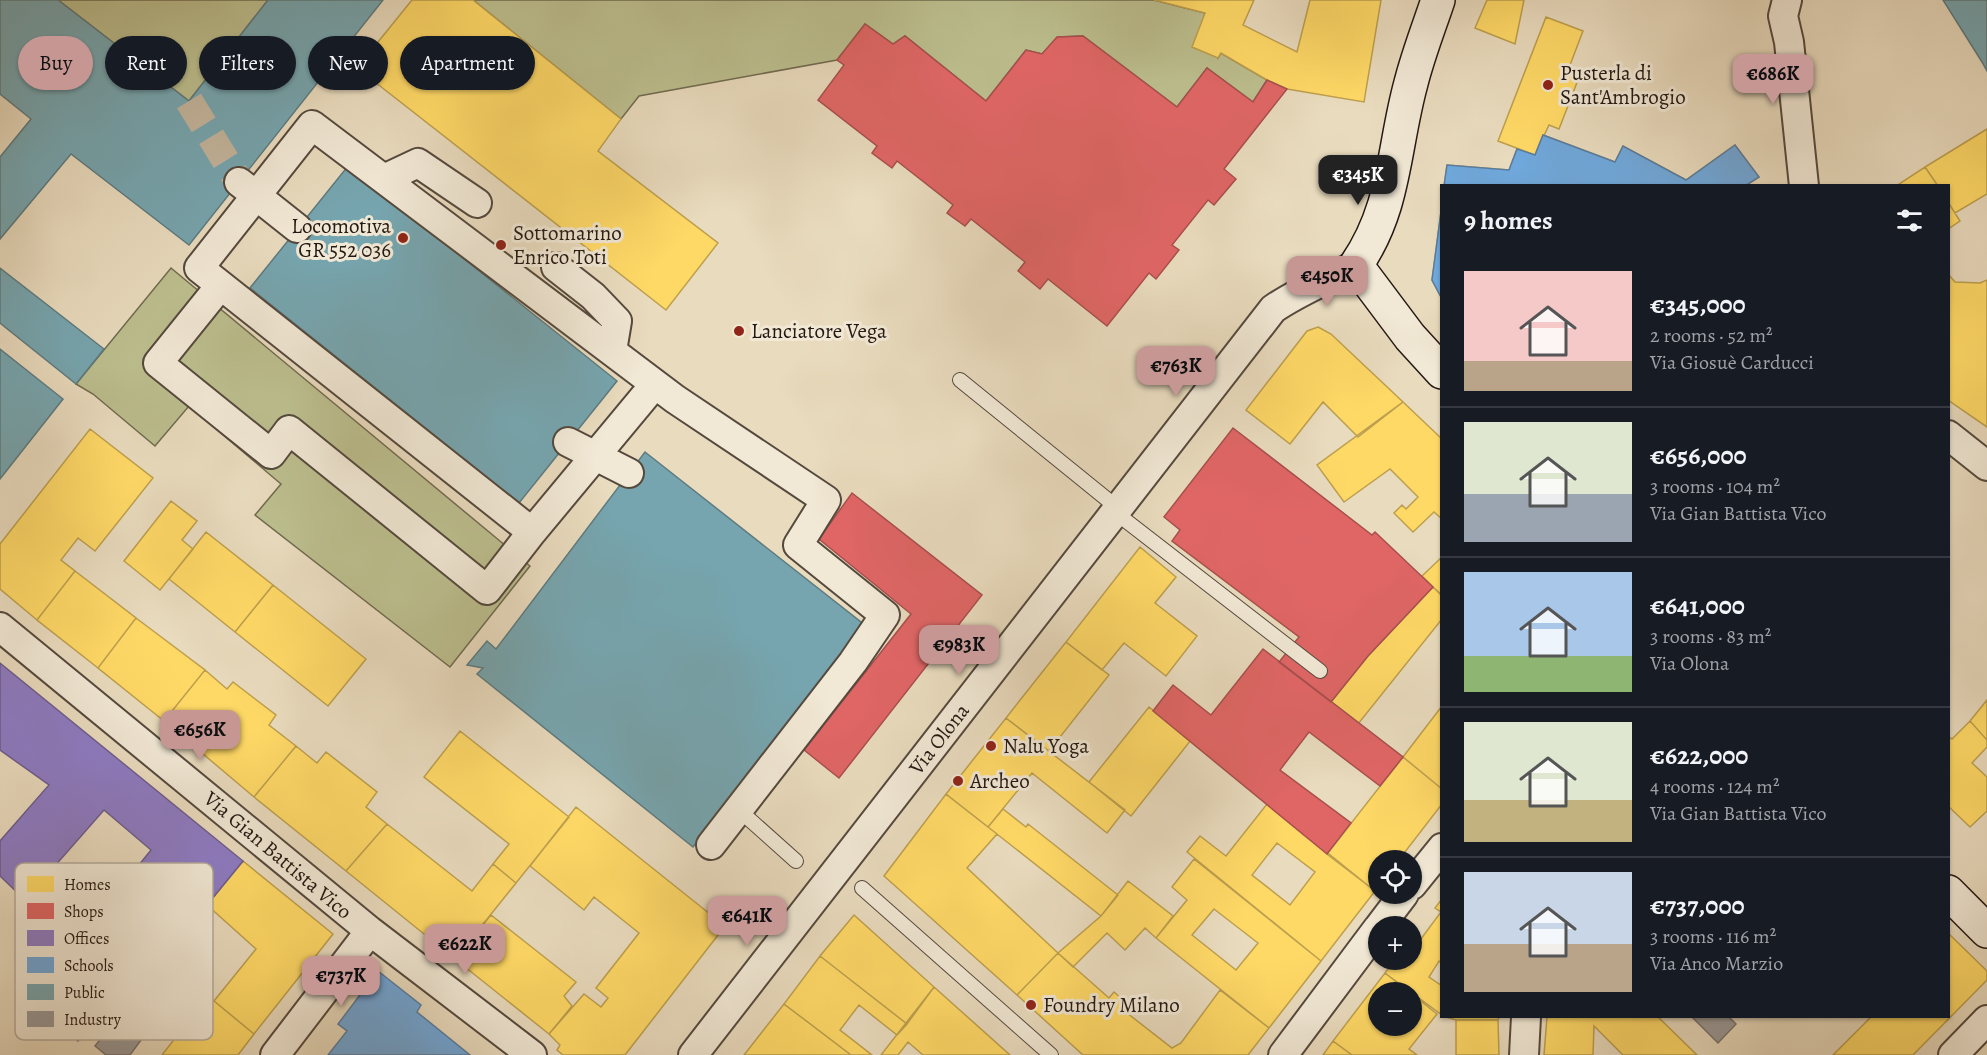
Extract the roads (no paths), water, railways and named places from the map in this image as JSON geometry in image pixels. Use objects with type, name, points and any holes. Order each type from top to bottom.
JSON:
[{"type":"street","points":[[1438,0],[1410,84],[1388,201],[1368,247],[1356,265],[1410,337],[1440,370]]},
{"type":"street","points":[[1778,5],[1789,42],[1804,184]]},
{"type":"street","points":[[532,532],[199,268],[247,189],[312,124],[655,384],[826,500],[798,545],[885,615],[853,662],[711,845]]},
{"type":"street","points":[[384,179],[418,163],[477,202]]},
{"type":"street","points":[[247,189],[297,228]]},
{"type":"street","name":"Via Olona","points":[[693,1055],[1273,309],[1287,299],[1303,294],[1356,265]]},
{"type":"street","points":[[556,267],[593,296],[617,321],[612,351]]},
{"type":"street","points":[[220,286],[158,363],[271,454],[289,430],[487,590],[655,384]]},
{"type":"street","points":[[1950,437],[1987,466]]},
{"type":"street","points":[[568,442],[629,473]]},
{"type":"street","name":"Via Gian Battista Vico","points":[[0,627],[370,932],[532,1055]]},
{"type":"street","points":[[1422,873],[1440,850]]},
{"type":"street","points":[[1950,894],[1987,930]]},
{"type":"street","points":[[1387,916],[1396,904]]},
{"type":"street","points":[[275,1055],[370,932]]},
{"type":"street","points":[[1283,1055],[1368,942]]},
{"type":"street","points":[[1524,1055],[1526,1018]]},
{"type":"street","points":[[1953,1055],[1987,1020]]},
{"type":"lane","points":[[960,380],[1118,511],[1320,671]]},
{"type":"lane","points":[[739,810],[796,861]]},
{"type":"lane","points":[[862,888],[1051,1055]]},
{"type":"tunnel","points":[[189,101],[239,182]]},
{"type":"place","name":"Pusterla di Sant'Ambrogio","points":[[1548,85]]},
{"type":"place","name":"Locomotiva GR 552 036","points":[[403,238]]},
{"type":"place","name":"Sottomarino Enrico Toti","points":[[501,245]]},
{"type":"place","name":"Lanciatore Vega","points":[[739,331]]},
{"type":"place","name":"Nalu Yoga","points":[[991,746]]},
{"type":"place","name":"Archeo","points":[[958,781]]},
{"type":"place","name":"Foundry Milano","points":[[1031,1005]]}]
